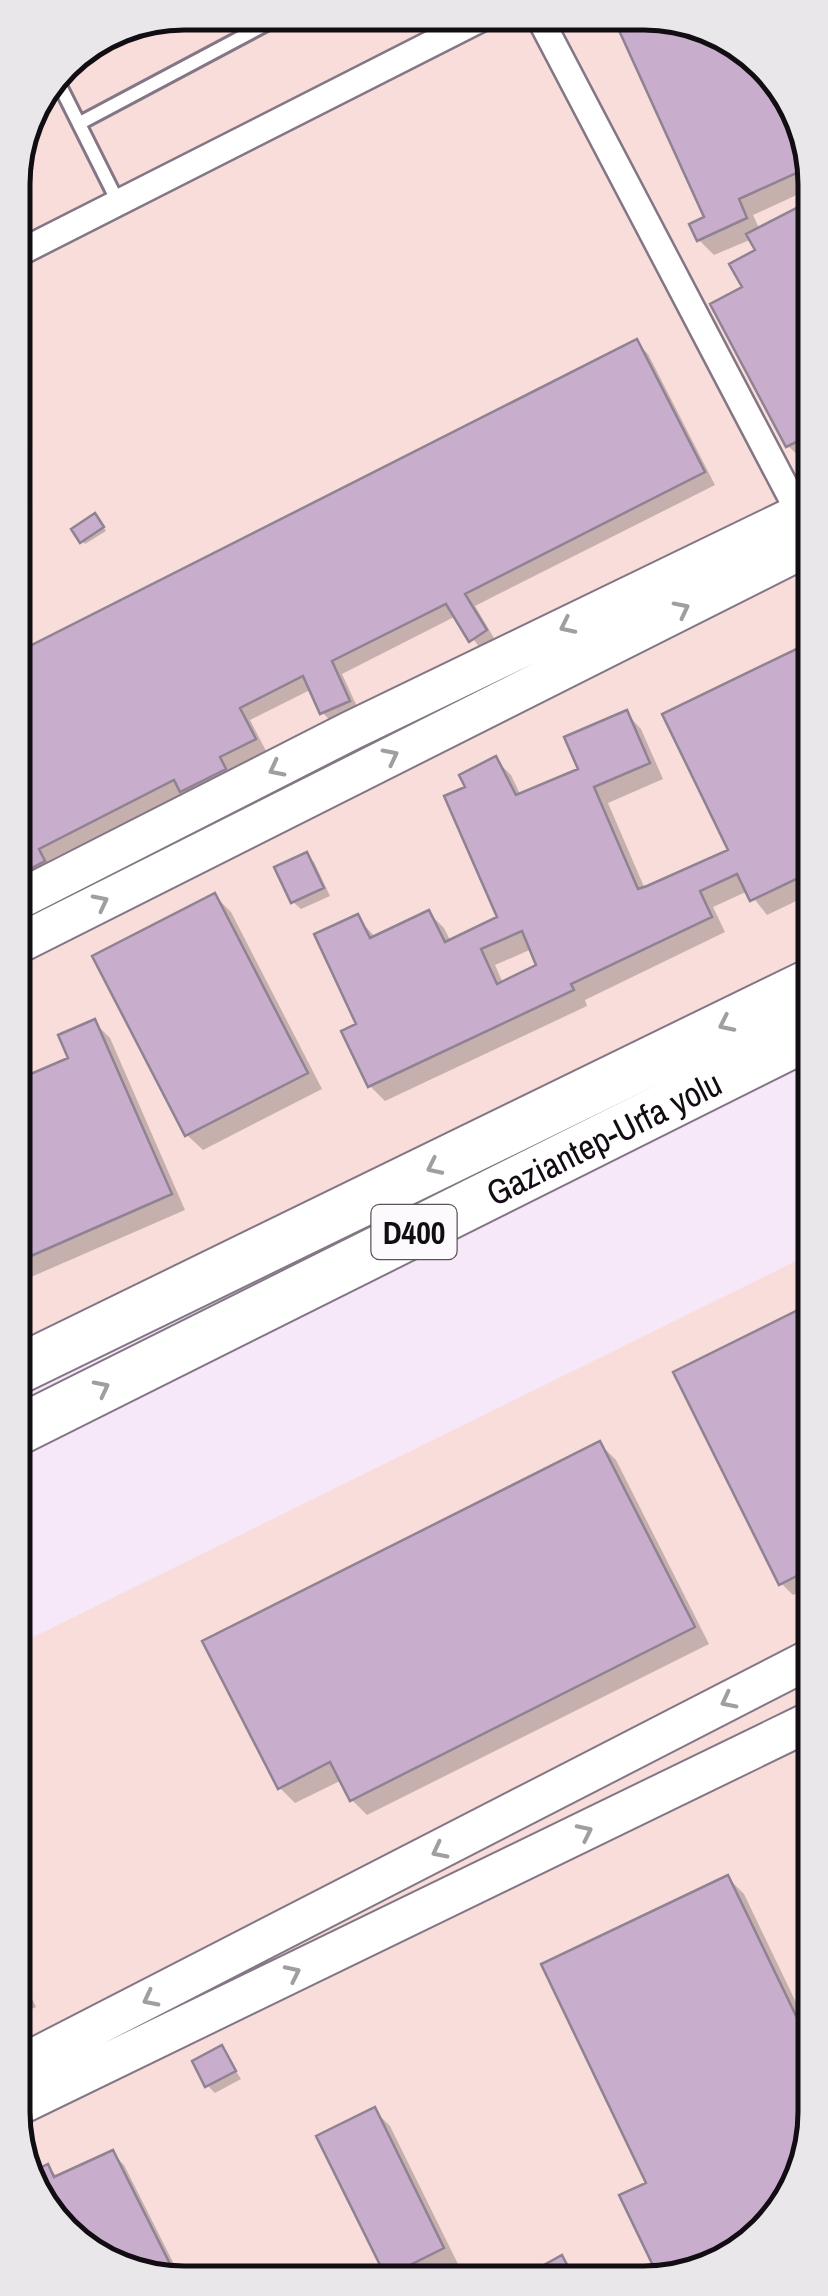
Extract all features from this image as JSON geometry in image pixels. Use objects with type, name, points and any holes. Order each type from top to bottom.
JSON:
[{"type":"highway","name":"Gaziantep-Urfa yolu","points":[[30,1364],[798,990]]},
{"type":"highway","name":"Gaziantep-Urfa yolu","points":[[30,1425],[798,1041]]},
{"type":"street","points":[[30,247],[457,30]]},
{"type":"street","points":[[546,30],[798,505]]},
{"type":"street","points":[[30,894],[350,731],[798,531]]},
{"type":"street","points":[[30,938],[798,532]]},
{"type":"street","points":[[724,1078],[798,1050]]},
{"type":"street","points":[[30,2060],[798,1665]]},
{"type":"street","points":[[30,2100],[798,1728]]},
{"type":"lane","points":[[80,123],[255,30]]},
{"type":"lane","points":[[62,90],[118,202]]},
{"type":"shaded area","points":[[184,30],[644,30],[694,38],[721,51],[766,90],[790,134],[798,184],[798,960],[30,1354],[30,174],[35,144],[46,116],[82,68],[125,42],[154,33]]},
{"type":"shaded area","points":[[798,1260],[798,2122],[786,2171],[760,2214],[746,2228],[703,2254],[674,2263],[644,2266],[184,2266],[154,2263],[125,2254],[90,2234],[51,2189],[33,2142],[30,1639]]},
{"type":"building","points":[[619,30],[674,33],[721,51],[766,90],[790,134],[797,173],[739,199],[747,218],[697,241],[689,224],[704,217]]},
{"type":"building","points":[[798,207],[798,441],[786,447],[710,304],[742,287],[729,264],[755,250],[746,234]]},
{"type":"building","points":[[637,339],[705,472],[465,594],[487,630],[469,642],[446,604],[332,661],[350,701],[320,714],[303,676],[240,708],[256,739],[220,757],[226,769],[180,792],[174,780],[39,849],[45,861],[30,869],[30,646]]},
{"type":"building","points":[[95,513],[104,527],[80,543],[71,529]]},
{"type":"building","points":[[798,648],[798,878],[750,901],[737,874],[700,891],[712,917],[571,984],[574,990],[368,1087],[341,1031],[356,1024],[314,934],[358,914],[370,938],[429,910],[445,942],[497,917],[444,796],[465,787],[459,775],[496,756],[516,795],[578,769],[564,737],[627,710],[650,763],[594,787],[638,889],[728,850],[662,714]],"holes":[[[522,931],[536,965],[497,984],[481,949]]]},
{"type":"building","points":[[307,852],[324,888],[291,903],[274,867]]},
{"type":"building","points":[[215,893],[308,1073],[185,1136],[92,956]]},
{"type":"building","points":[[95,1019],[172,1194],[30,1256],[30,1074],[68,1058],[58,1035]]},
{"type":"building","points":[[798,1310],[798,1575],[779,1585],[673,1372]]},
{"type":"building","points":[[600,1441],[695,1627],[350,1801],[330,1762],[278,1789],[202,1641]]},
{"type":"building","points":[[728,1875],[798,2020],[798,2122],[793,2152],[777,2189],[746,2228],[703,2254],[653,2265],[619,2195],[646,2183],[541,1964]]},
{"type":"building","points":[[222,2045],[236,2071],[205,2087],[192,2061]]},
{"type":"building","points":[[375,2107],[444,2248],[408,2266],[381,2266],[316,2136]]},
{"type":"building","points":[[113,2150],[170,2265],[125,2254],[90,2234],[62,2206],[41,2168],[48,2164],[54,2177]]},
{"type":"building","points":[[562,2255],[568,2266],[542,2266]]}]
